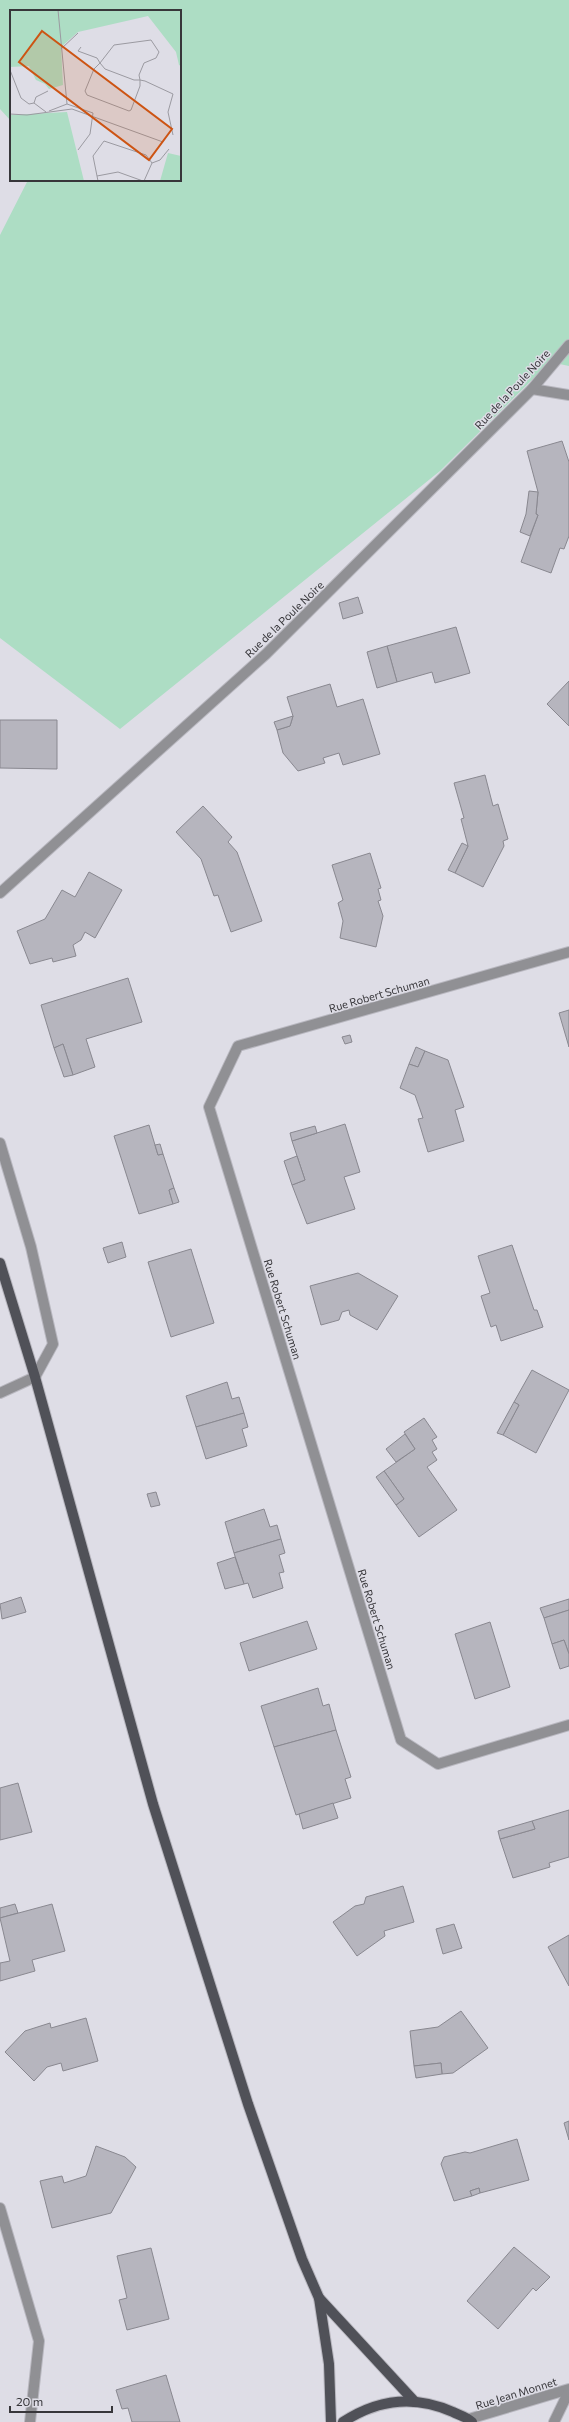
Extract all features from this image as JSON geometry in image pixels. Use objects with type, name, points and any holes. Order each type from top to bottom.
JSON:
[{"type":"main road","points":[[0,1263],[35,1377],[154,1804],[198,1952],[302,2259],[319,2298],[329,2364],[331,2422]]},
{"type":"main road","points":[[319,2298],[415,2402]]},
{"type":"main road","points":[[343,2422],[361,2410],[397,2401],[435,2404],[470,2421]]},
{"type":"street","name":"Rue de la Poule Noire","points":[[0,894],[266,654],[532,389],[569,345]]},
{"type":"street","points":[[532,389],[569,395]]},
{"type":"street","name":"Rue Robert Schuman","points":[[569,952],[238,1046],[209,1107],[401,1740],[438,1764],[569,1725]]},
{"type":"street","points":[[0,1143],[31,1247],[53,1344],[35,1377],[0,1394]]},
{"type":"street","points":[[0,2208],[39,2341],[30,2422]]},
{"type":"street","name":"Rue Jean Monnet","points":[[470,2421],[569,2390]]},
{"type":"street","name":"Rue Jean Monnet","points":[[554,2422],[569,2390]]},
{"type":"green space","points":[[0,0],[569,0],[569,366],[550,362],[440,471],[120,729],[0,638],[0,235],[27,181],[181,181],[181,10],[10,10],[10,120],[0,109]]},
{"type":"building","points":[[562,441],[569,462],[569,536],[564,549],[560,548],[551,573],[521,562],[538,515],[536,514],[538,492],[527,451]]},
{"type":"building","points":[[529,491],[538,492],[536,514],[538,515],[530,536],[520,532],[526,514]]},
{"type":"building","points":[[358,597],[363,613],[343,619],[339,603]]},
{"type":"building","points":[[456,627],[470,673],[435,683],[432,672],[397,682],[387,646]]},
{"type":"building","points":[[387,646],[397,682],[377,688],[367,652]]},
{"type":"building","points":[[569,681],[569,726],[547,704]]},
{"type":"building","points":[[330,684],[337,707],[363,699],[380,754],[343,765],[339,753],[323,758],[325,763],[298,771],[283,753],[277,730],[290,726],[293,716],[287,697]]},
{"type":"building","points":[[293,716],[290,726],[277,730],[274,722]]},
{"type":"building","points":[[0,720],[57,720],[57,769],[0,768]]},
{"type":"building","points":[[485,775],[493,806],[498,804],[508,839],[503,841],[504,846],[483,887],[455,873],[468,846],[461,819],[464,818],[454,783]]},
{"type":"building","points":[[203,806],[232,837],[228,842],[237,852],[262,921],[231,932],[218,895],[214,896],[201,859],[176,832]]},
{"type":"building","points":[[462,843],[468,846],[455,873],[448,870]]},
{"type":"building","points":[[370,853],[381,888],[378,889],[381,900],[378,901],[383,916],[376,947],[340,938],[343,921],[338,903],[343,900],[332,865]]},
{"type":"building","points":[[89,872],[122,890],[95,938],[85,932],[81,940],[73,945],[76,956],[53,962],[52,958],[30,964],[17,931],[45,919],[62,890],[75,897]]},
{"type":"building","points":[[128,978],[142,1022],[86,1039],[95,1067],[73,1075],[63,1044],[54,1048],[41,1005]]},
{"type":"building","points":[[569,1010],[569,1047],[559,1013]]},
{"type":"building","points":[[350,1035],[352,1042],[345,1044],[342,1037]]},
{"type":"building","points":[[63,1044],[73,1075],[64,1077],[54,1048]]},
{"type":"building","points":[[416,1047],[425,1051],[418,1067],[409,1064]]},
{"type":"building","points":[[425,1051],[448,1060],[464,1107],[455,1110],[464,1141],[428,1152],[418,1119],[423,1118],[415,1095],[400,1088],[409,1064],[418,1067]]},
{"type":"building","points":[[345,1124],[360,1172],[344,1177],[355,1209],[307,1224],[292,1185],[305,1180],[292,1141]]},
{"type":"building","points":[[149,1125],[158,1155],[163,1154],[174,1188],[169,1190],[173,1204],[139,1214],[114,1136]]},
{"type":"building","points":[[315,1126],[317,1133],[292,1141],[290,1133]]},
{"type":"building","points":[[160,1144],[163,1154],[158,1155],[155,1145]]},
{"type":"building","points":[[297,1156],[305,1180],[292,1185],[284,1161]]},
{"type":"building","points":[[174,1188],[179,1202],[173,1204],[169,1190]]},
{"type":"building","points":[[122,1242],[126,1257],[108,1263],[103,1248]]},
{"type":"building","points":[[512,1245],[534,1310],[537,1310],[543,1327],[501,1341],[496,1325],[491,1327],[481,1296],[490,1293],[478,1256]]},
{"type":"building","points":[[191,1249],[214,1323],[171,1337],[148,1262]]},
{"type":"building","points":[[358,1273],[398,1296],[377,1330],[350,1315],[349,1310],[342,1312],[339,1320],[321,1325],[310,1286]]},
{"type":"building","points":[[532,1370],[569,1390],[536,1453],[503,1435],[519,1405],[514,1402]]},
{"type":"building","points":[[227,1382],[232,1399],[239,1397],[244,1413],[196,1427],[186,1396]]},
{"type":"building","points":[[514,1402],[519,1405],[503,1435],[497,1433]]},
{"type":"building","points":[[244,1413],[248,1427],[242,1429],[247,1446],[206,1459],[196,1427]]},
{"type":"building","points":[[424,1418],[437,1437],[432,1440],[437,1449],[432,1452],[437,1460],[427,1467],[457,1510],[419,1537],[396,1505],[404,1499],[384,1471],[415,1449],[404,1432]]},
{"type":"building","points":[[405,1434],[415,1449],[396,1462],[386,1449]]},
{"type":"building","points":[[384,1471],[404,1499],[396,1505],[376,1477]]},
{"type":"building","points":[[156,1492],[160,1505],[151,1507],[147,1494]]},
{"type":"building","points":[[264,1509],[270,1527],[277,1525],[281,1539],[234,1553],[225,1522]]},
{"type":"building","points":[[281,1539],[285,1553],[279,1555],[284,1572],[279,1573],[283,1588],[253,1598],[248,1583],[244,1584],[234,1553]]},
{"type":"building","points":[[235,1557],[244,1584],[225,1589],[217,1563]]},
{"type":"building","points":[[21,1597],[26,1612],[2,1619],[0,1604]]},
{"type":"building","points":[[569,1599],[569,1610],[544,1618],[540,1608]]},
{"type":"building","points":[[569,1610],[569,1654],[564,1640],[552,1644],[544,1618]]},
{"type":"building","points":[[307,1621],[317,1649],[249,1671],[240,1643]]},
{"type":"building","points":[[490,1622],[510,1687],[475,1699],[455,1634]]},
{"type":"building","points":[[564,1640],[569,1654],[569,1666],[560,1669],[552,1644]]},
{"type":"building","points":[[318,1688],[323,1706],[329,1704],[336,1730],[274,1747],[261,1706]]},
{"type":"building","points":[[336,1730],[351,1777],[345,1779],[351,1798],[296,1815],[274,1747]]},
{"type":"building","points":[[18,1783],[32,1832],[0,1840],[0,1788]]},
{"type":"building","points":[[333,1803],[338,1818],[303,1829],[299,1814]]},
{"type":"building","points":[[569,1810],[569,1857],[549,1863],[550,1867],[513,1878],[500,1839],[535,1829],[532,1821]]},
{"type":"building","points":[[532,1821],[535,1829],[500,1839],[498,1831]]},
{"type":"building","points":[[403,1886],[414,1922],[384,1931],[385,1936],[357,1956],[333,1922],[355,1906],[364,1904],[366,1897]]},
{"type":"building","points":[[15,1904],[18,1913],[0,1918],[0,1908]]},
{"type":"building","points":[[52,1904],[65,1951],[32,1960],[35,1971],[0,1981],[0,1963],[10,1961],[0,1918]]},
{"type":"building","points":[[454,1924],[462,1948],[443,1954],[436,1929]]},
{"type":"building","points":[[569,1935],[569,1986],[548,1947]]},
{"type":"building","points":[[461,2011],[488,2048],[453,2073],[442,2074],[441,2063],[414,2066],[410,2031],[438,2027]]},
{"type":"building","points":[[86,2018],[98,2061],[63,2071],[61,2063],[47,2067],[34,2081],[5,2052],[25,2031],[50,2023],[51,2028]]},
{"type":"building","points":[[441,2063],[442,2074],[416,2078],[414,2066]]},
{"type":"building","points":[[569,2121],[569,2140],[564,2123]]},
{"type":"building","points":[[517,2139],[529,2180],[480,2193],[479,2188],[470,2191],[472,2196],[454,2201],[441,2164],[444,2157],[465,2152],[470,2153]]},
{"type":"building","points":[[96,2146],[125,2157],[136,2167],[111,2213],[52,2228],[40,2181],[62,2176],[64,2183],[86,2176]]},
{"type":"building","points":[[479,2188],[480,2193],[472,2196],[470,2191]]},
{"type":"building","points":[[514,2247],[550,2277],[536,2291],[533,2288],[498,2329],[467,2301]]},
{"type":"building","points":[[151,2248],[169,2319],[127,2330],[119,2300],[127,2298],[117,2256]]},
{"type":"building","points":[[166,2375],[180,2422],[132,2422],[128,2408],[122,2409],[116,2390]]}]
